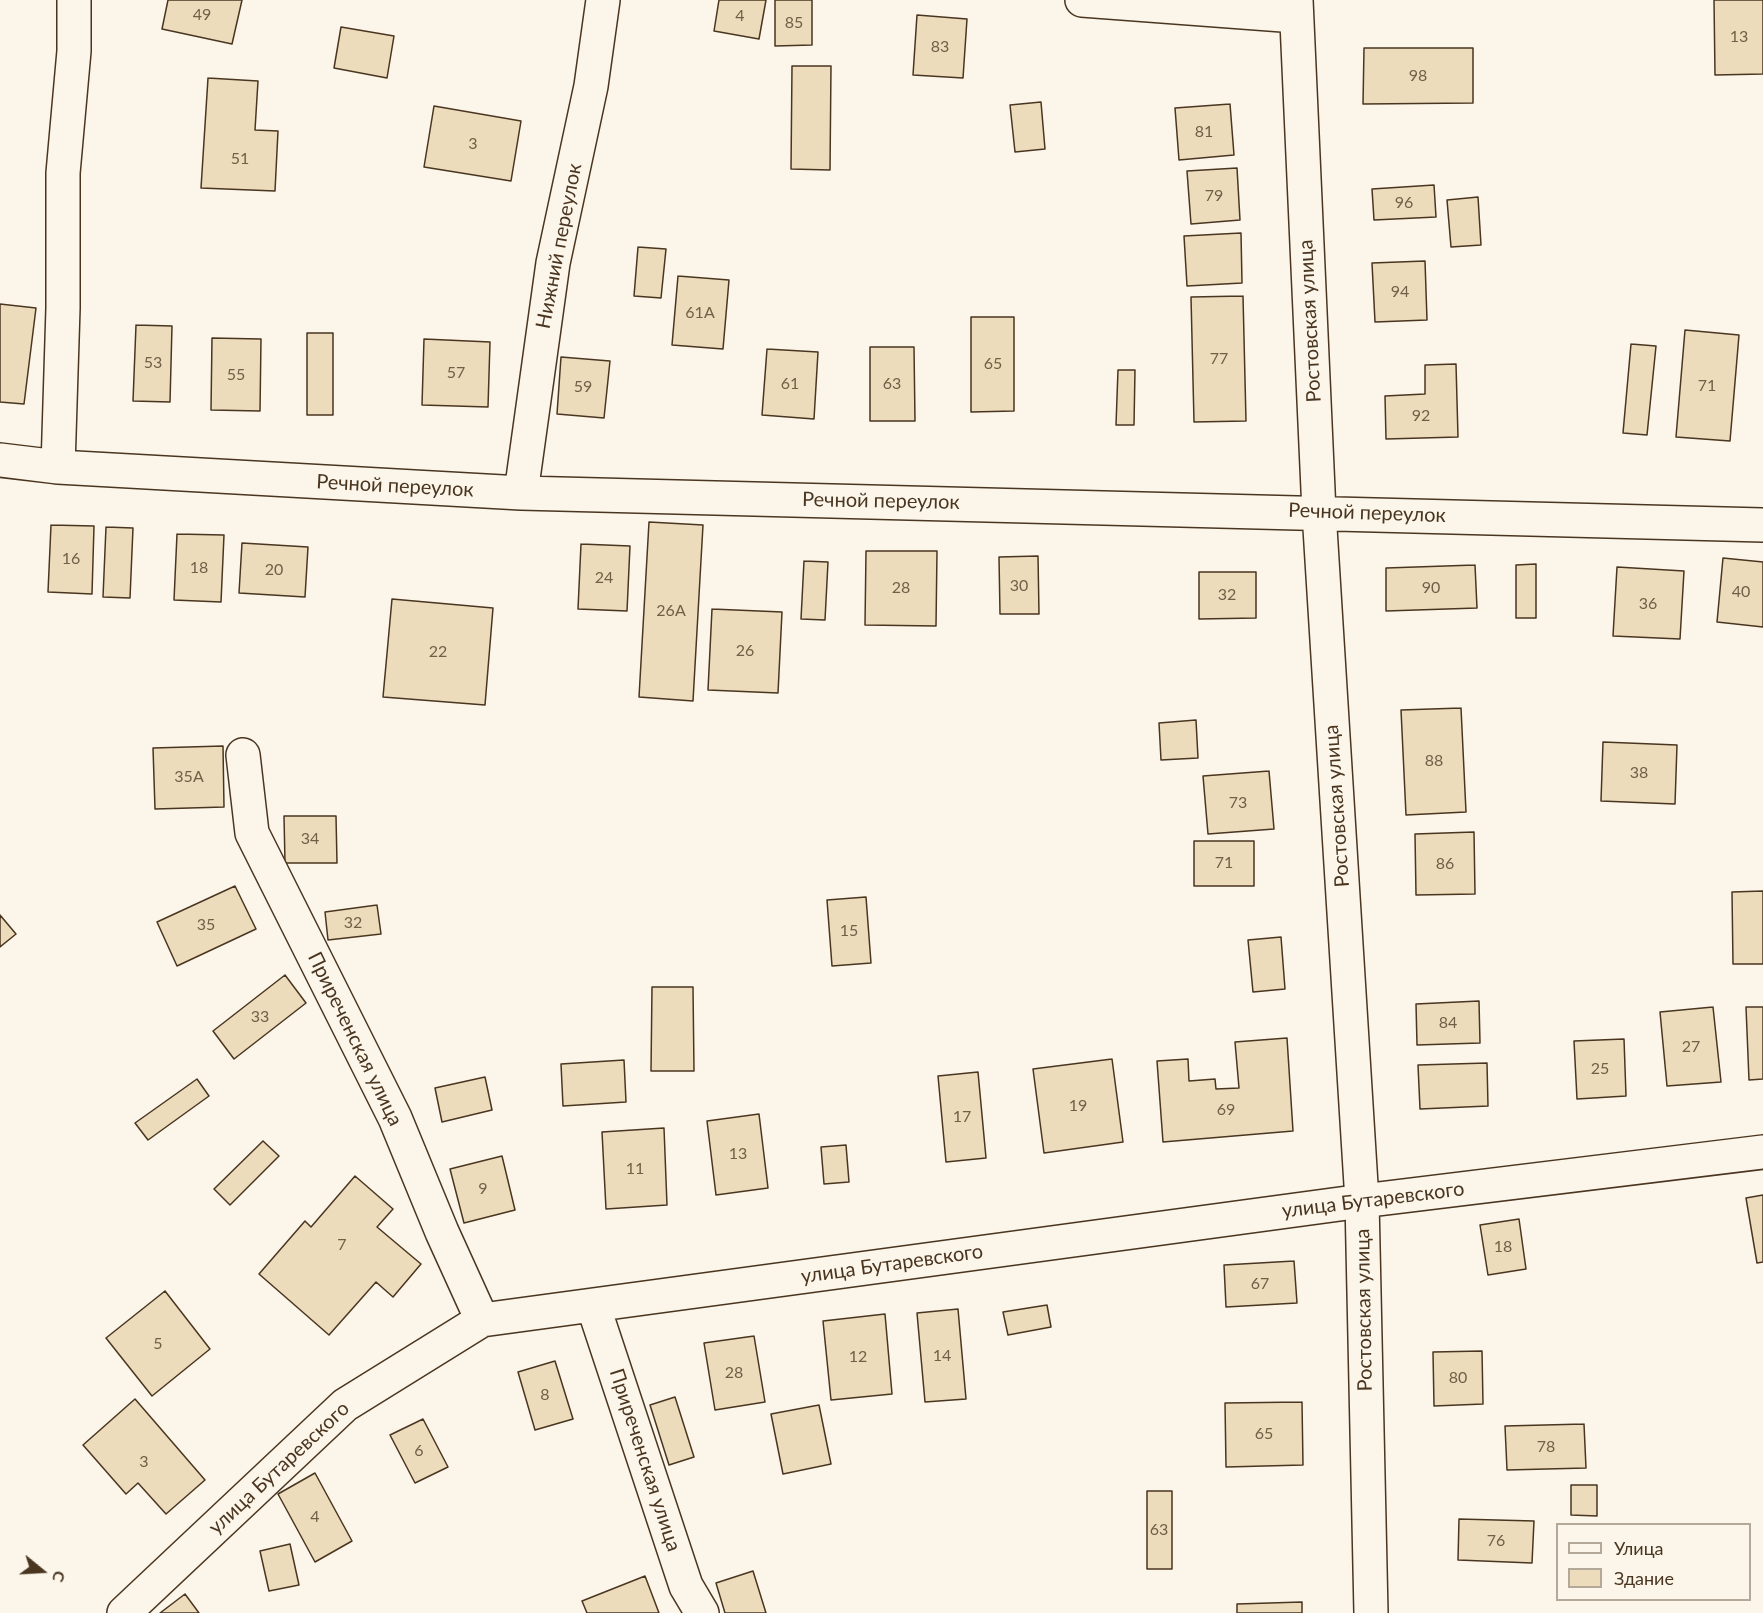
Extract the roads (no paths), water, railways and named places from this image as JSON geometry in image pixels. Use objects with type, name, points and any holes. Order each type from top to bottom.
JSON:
[{"type":"street","points":[[58,467],[63,308],[63,172],[74,51],[74,0]]},
{"type":"street","name":"Нижний переулок","points":[[521,493],[553,263],[591,86],[603,0]]},
{"type":"street","points":[[1082,0],[1296,8]]},
{"type":"street","name":"Ростовская улица","points":[[1296,8],[1319,512],[1362,1201],[1371,1613]]},
{"type":"street","name":"Речной переулок","points":[[0,460],[58,467],[521,493],[1763,525]]},
{"type":"street","name":"Приреченская улица","points":[[243,755],[252,833],[395,1118],[442,1232],[483,1320]]},
{"type":"street","name":"улица Бутаревского","points":[[124,1613],[345,1405],[483,1320],[1362,1201],[1763,1152]]},
{"type":"street","name":"Приреченская улица","points":[[592,1305],[686,1586],[702,1613]]}]
